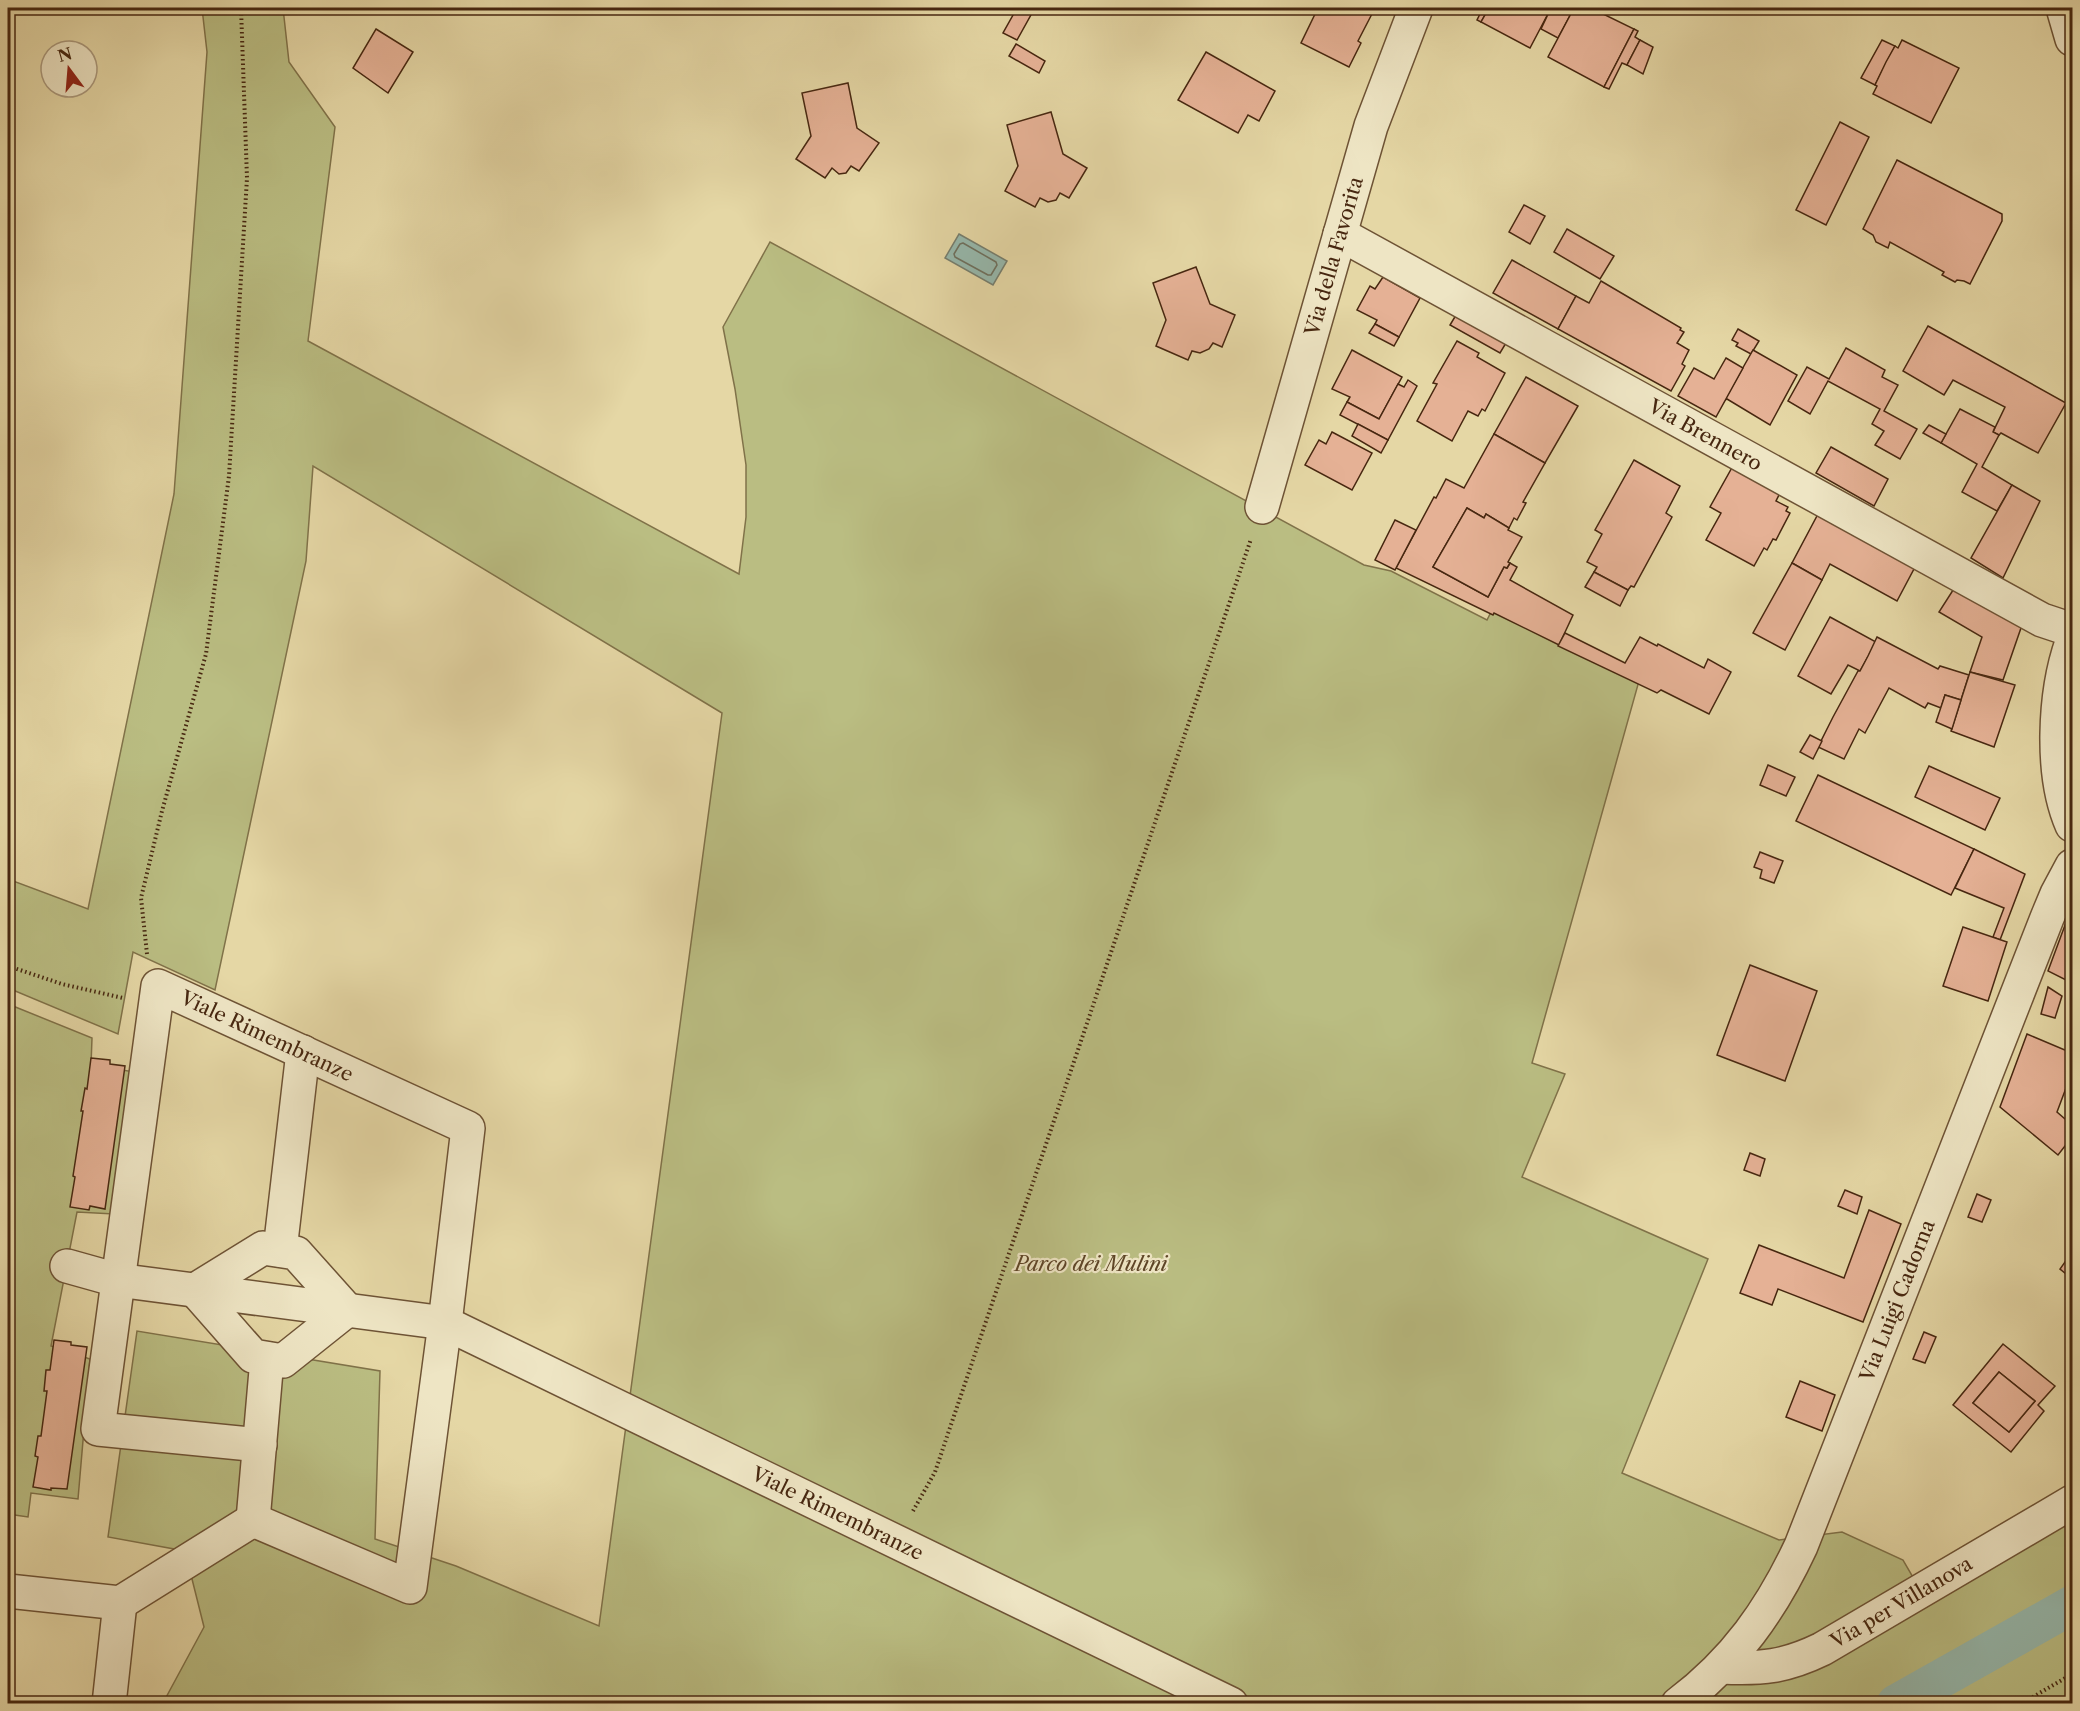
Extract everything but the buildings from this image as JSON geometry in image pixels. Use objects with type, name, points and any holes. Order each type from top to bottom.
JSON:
[{"type":"street","name":"Via della Favorita","points":[[1262,507],[1371,126],[1416,8]]},
{"type":"street","points":[[2063,8],[2073,39]]},
{"type":"street","name":"Via Brennero","points":[[1340,234],[2042,620],[2073,630]]},
{"type":"street","points":[[2073,642],[2065,663],[2059,698],[2058,742],[2061,783],[2073,825]]},
{"type":"street","name":"Via Luigi Cadorna","points":[[1678,1704],[1721,1667],[1746,1640],[1786,1578],[1801,1545],[2047,918],[2073,866]]},
{"type":"street","name":"Viale Rimembranze","points":[[253,1520],[410,1587],[468,1128],[303,1052],[157,996],[98,1429],[260,1445]]},
{"type":"street","points":[[280,1250],[303,1052]]},
{"type":"street","points":[[263,1248],[296,1252],[347,1310],[283,1361],[267,1359],[253,1356],[195,1290],[263,1248]]},
{"type":"street","points":[[67,1266],[117,1280]]},
{"type":"street","name":"Viale Rimembranze","points":[[117,1280],[445,1323],[1231,1704]]},
{"type":"street","points":[[8,1591],[120,1603],[253,1520],[267,1359]]},
{"type":"street","name":"Via per Villanova","points":[[1721,1667],[1771,1667],[1797,1661],[1822,1649],[2073,1502]]},
{"type":"street","points":[[109,1704],[120,1603]]},
{"type":"path","points":[[8,966],[62,984],[157,996],[147,952],[141,898],[162,811],[206,654],[229,476],[247,178],[241,8]]},
{"type":"path","points":[[896,1541],[935,1472],[1262,507]]},
{"type":"path","points":[[2020,1704],[2073,1674]]},
{"type":"green space","name":"Parco dei Mulini","points":[[202,8],[283,8],[289,62],[335,127],[308,341],[739,574],[746,517],[746,465],[723,327],[770,242],[1364,565],[1391,571],[1487,620],[1492,610],[1639,681],[1532,1063],[1565,1074],[1522,1177],[1708,1259],[1622,1473],[1779,1540],[1842,1532],[1903,1560],[1925,1598],[2072,1514],[2072,1703],[163,1703],[204,1627],[185,1551],[108,1537],[137,1331],[380,1371],[375,1539],[456,1566],[599,1626],[722,713],[313,466],[306,561],[215,990],[133,952],[118,1034],[8,988],[8,879],[88,909],[174,494],[207,52]]},
{"type":"green space","points":[[8,1004],[92,1038],[91,1065],[135,1072],[114,1214],[77,1212],[51,1346],[90,1359],[78,1499],[31,1493],[28,1517],[8,1514]]},
{"type":"water","points":[[959,234],[1007,261],[993,285],[945,258]]},
{"type":"waterway","points":[[1896,1704],[2072,1605]]}]
